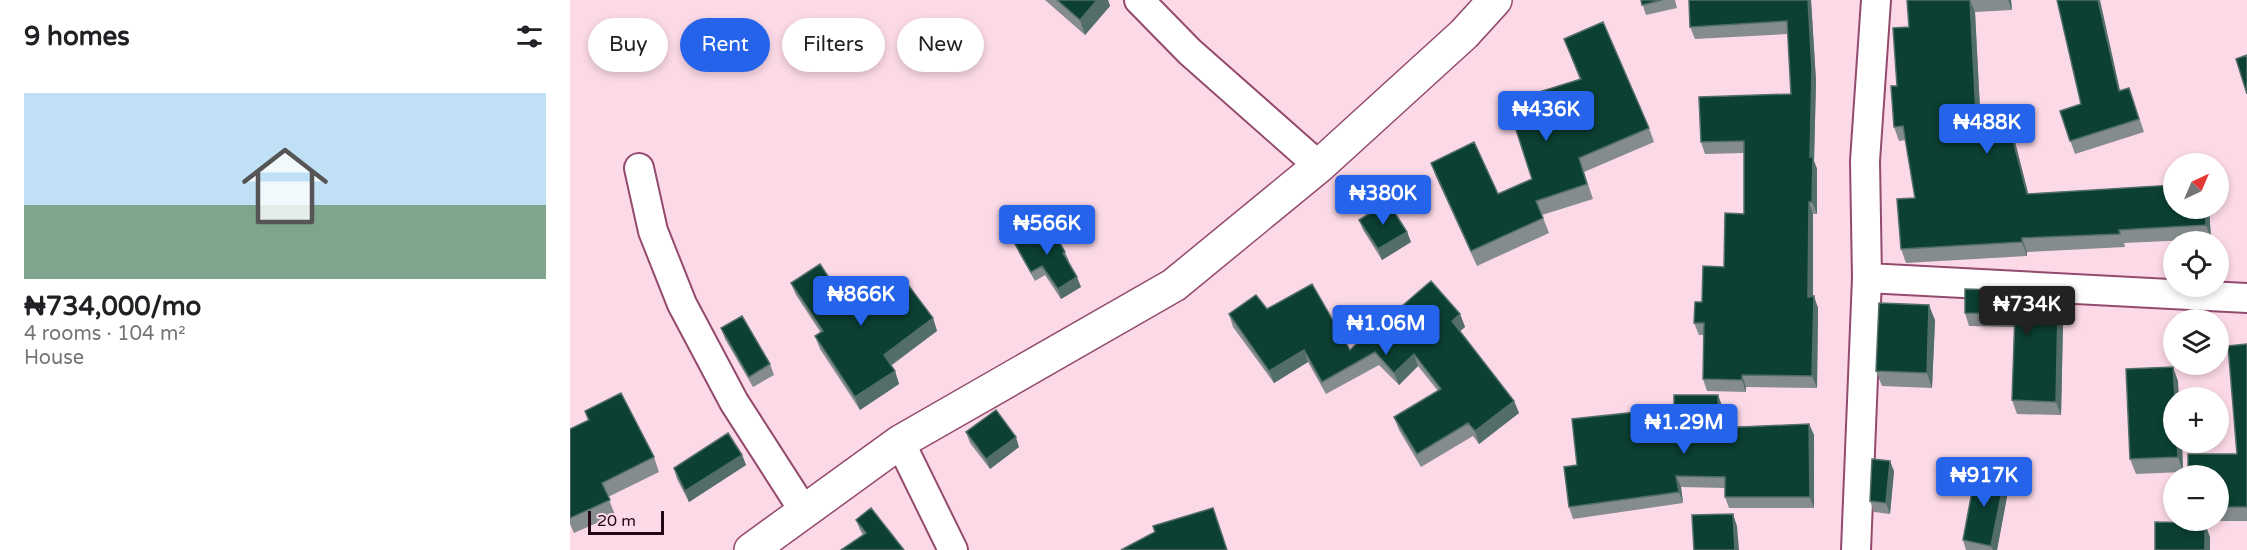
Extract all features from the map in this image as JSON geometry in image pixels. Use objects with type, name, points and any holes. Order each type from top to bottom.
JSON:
[{"type":"main road","points":[[752,550],[900,442],[1174,285],[1319,166],[1464,34],[1495,0]]},
{"type":"street","points":[[1856,550],[1867,278],[1865,161],[1876,0]]},
{"type":"street","points":[[1152,4],[1190,52],[1319,166]]},
{"type":"street","points":[[639,168],[652,231],[682,304],[734,402],[804,511]]},
{"type":"street","points":[[1867,278],[2247,298]]},
{"type":"street","points":[[900,442],[953,550]]},
{"type":"building","points":[[1057,0],[1097,0],[1080,20]]},
{"type":"building","points":[[1641,0],[1662,0],[1642,5]]},
{"type":"building","points":[[1689,0],[1808,0],[1812,69],[1810,157],[1813,157],[1812,202],[1809,202],[1808,297],[1814,296],[1812,376],[1742,375],[1742,380],[1703,379],[1704,323],[1694,323],[1695,302],[1702,302],[1703,266],[1724,267],[1725,213],[1744,214],[1744,141],[1701,142],[1699,97],[1791,94],[1787,21],[1690,27]]},
{"type":"building","points":[[1907,0],[1970,0],[1977,133],[2009,125],[2027,194],[2163,186],[2163,219],[2206,219],[2206,225],[2119,230],[2120,234],[2022,238],[2022,242],[1901,249],[1897,199],[1915,198],[1903,126],[1894,127],[1891,86],[1897,86],[1893,28],[1909,27]]},
{"type":"building","points":[[2057,0],[2098,0],[2119,91],[2129,88],[2139,119],[2070,141],[2060,111],[2081,104]]},
{"type":"building","points":[[1603,22],[1649,128],[1579,158],[1587,184],[1536,201],[1543,218],[1471,251],[1431,163],[1474,142],[1498,194],[1532,179],[1507,102],[1581,79],[1564,39]]},
{"type":"building","points":[[2247,55],[2247,94],[2236,59]]},
{"type":"building","points":[[1388,202],[1407,232],[1378,249],[1359,220]]},
{"type":"building","points":[[1049,224],[1077,277],[1058,289],[1042,266],[1031,272],[1015,244]]},
{"type":"building","points":[[820,264],[852,313],[855,311],[856,313],[903,278],[933,318],[884,355],[895,371],[855,397],[815,336],[823,331],[791,283]]},
{"type":"building","points":[[1431,281],[1460,314],[1452,321],[1514,401],[1475,431],[1468,423],[1417,454],[1394,417],[1441,389],[1414,354],[1394,373],[1375,352],[1322,382],[1304,350],[1269,371],[1229,314],[1256,295],[1267,309],[1312,284],[1350,350],[1392,309],[1395,312]]},
{"type":"building","points":[[1965,289],[2065,292],[2066,310],[2058,311],[2056,402],[2012,400],[2015,314],[1965,313]]},
{"type":"building","points":[[1879,303],[1929,305],[1927,373],[1876,371]]},
{"type":"building","points":[[742,316],[770,364],[749,377],[721,328]]},
{"type":"building","points":[[2247,344],[2247,507],[2229,507],[2229,465],[2188,465],[2188,454],[2237,454],[2229,346]]},
{"type":"building","points":[[2163,367],[2163,375],[2174,375],[2174,387],[2163,387],[2163,453],[2178,453],[2178,457],[2130,459],[2126,369]]},
{"type":"building","points":[[621,393],[654,457],[602,483],[610,500],[570,518],[570,429],[589,420],[585,411]]},
{"type":"building","points":[[1674,395],[1718,395],[1719,428],[1809,424],[1810,497],[1725,497],[1725,477],[1676,476],[1679,492],[1569,507],[1564,467],[1577,465],[1572,419],[1674,408]]},
{"type":"building","points":[[996,410],[1016,437],[986,459],[966,432]]},
{"type":"building","points":[[728,433],[742,455],[685,491],[674,468]]},
{"type":"building","points":[[1872,459],[1890,461],[1886,503],[1870,501]]},
{"type":"building","points":[[1976,470],[2005,476],[1991,546],[1963,540]]},
{"type":"building","points":[[871,508],[904,550],[841,550],[866,533],[856,520]]},
{"type":"building","points":[[1213,508],[1227,550],[1121,550],[1155,532],[1153,526]]},
{"type":"building","points":[[1733,514],[1735,550],[1694,550],[1692,515]]},
{"type":"building","points":[[2155,522],[2163,522],[2163,531],[2205,531],[2205,550],[2155,550]]}]
